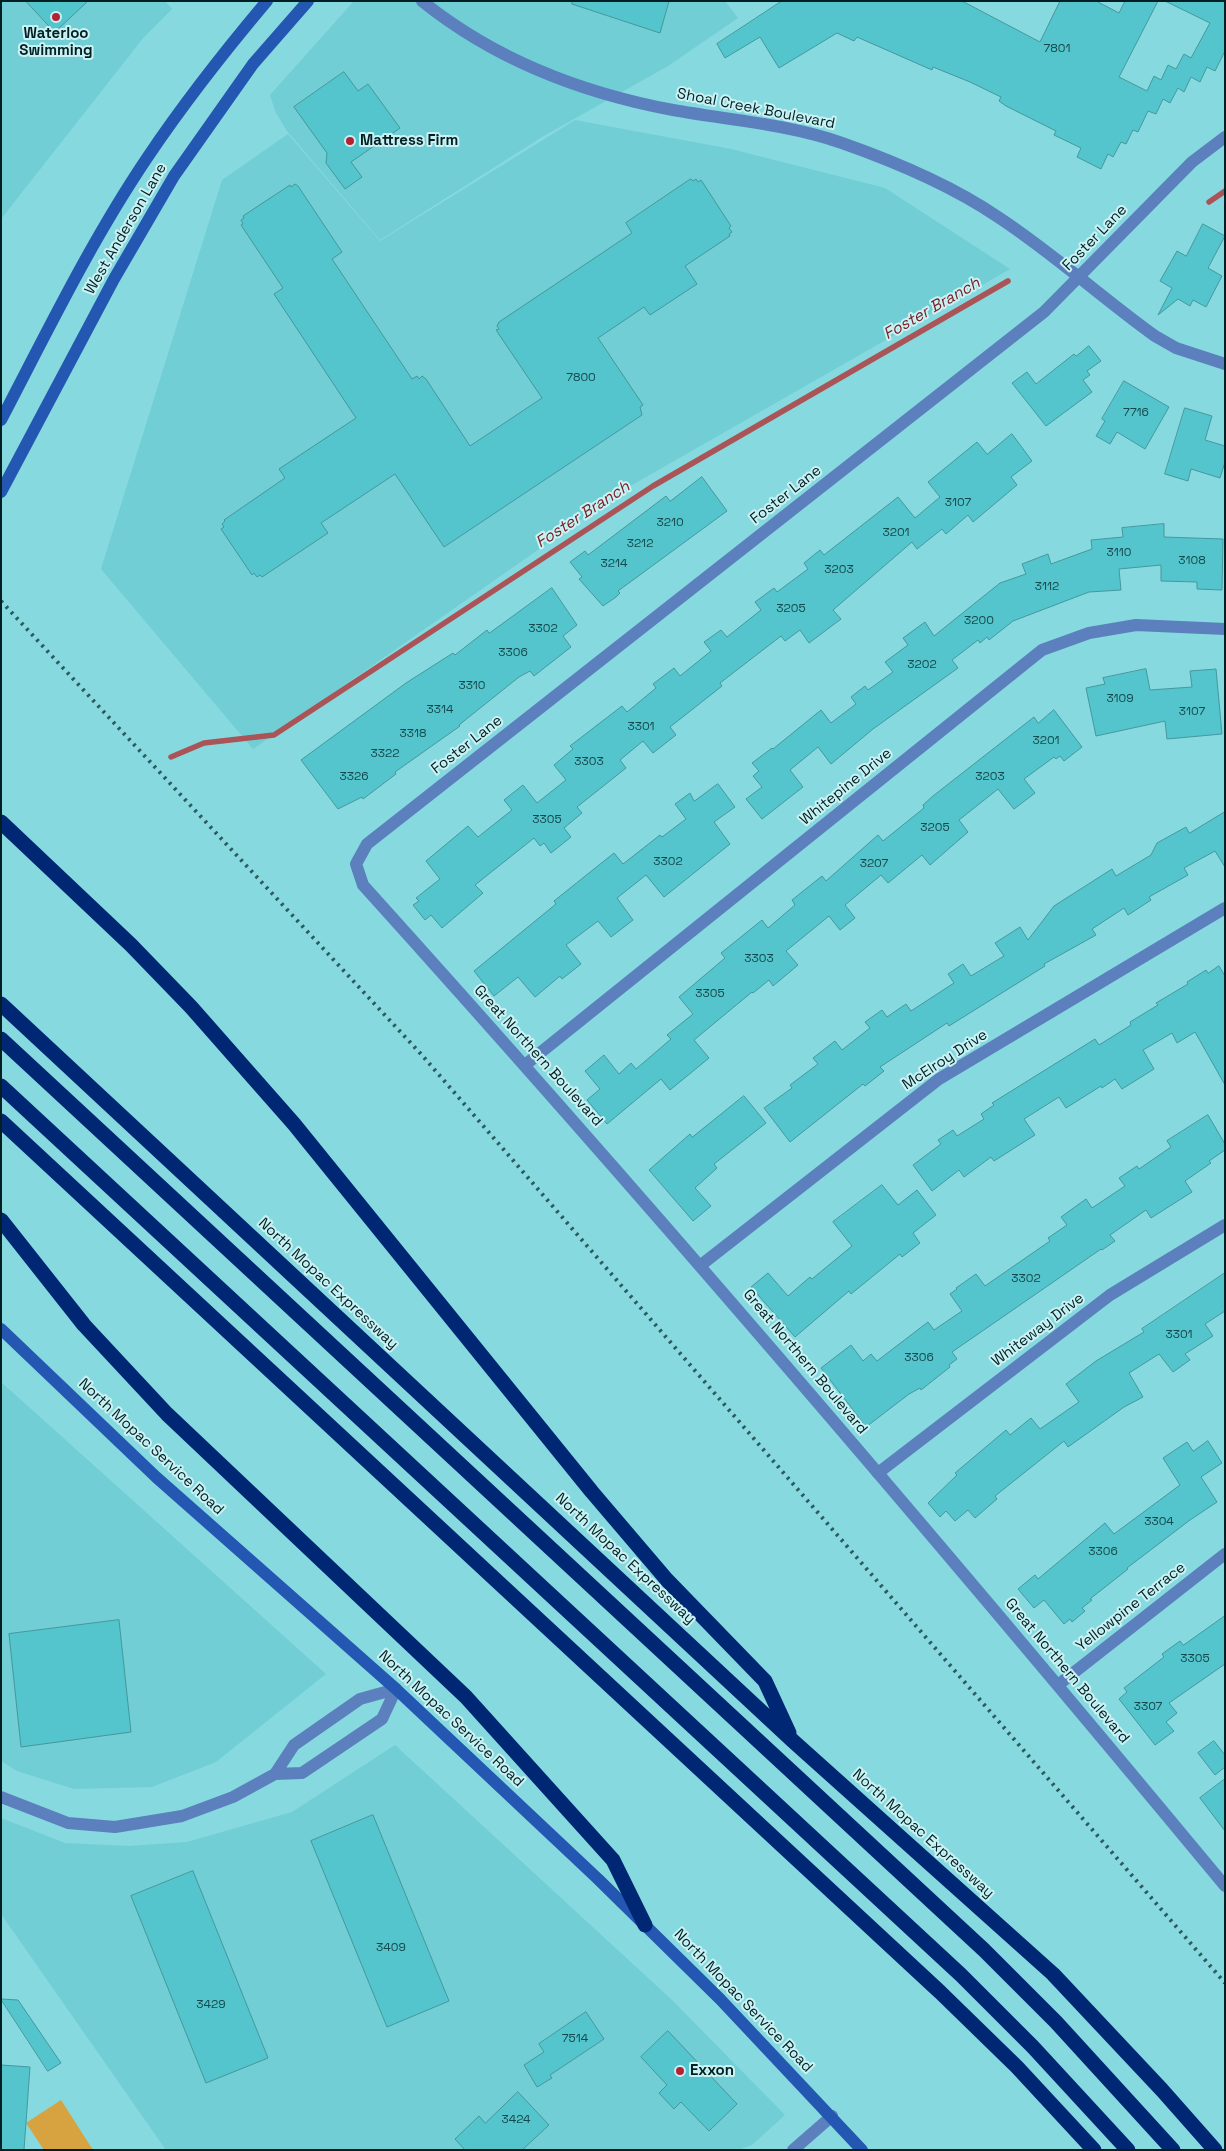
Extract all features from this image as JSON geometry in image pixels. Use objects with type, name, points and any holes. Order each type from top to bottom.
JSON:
[{"type":"highway","points":[[1,822],[131,945],[191,1007],[294,1124],[592,1492],[667,1580],[765,1681],[793,1741]]},
{"type":"highway","name":"North Mopac Expressway","points":[[1,1004],[793,1741],[1052,1974],[1162,2090],[1215,2150]]},
{"type":"highway","points":[[1,1039],[984,1950],[1056,2022],[1173,2150]]},
{"type":"highway","points":[[1,1086],[961,1975],[1033,2046],[1128,2150]]},
{"type":"highway","points":[[1,1121],[940,1992],[1017,2067],[1094,2150]]},
{"type":"highway","points":[[1,1220],[84,1325],[167,1414],[466,1697],[613,1860],[645,1925]]},
{"type":"main road","name":"West Anderson Lane","points":[[1,420],[85,259],[146,158],[223,52],[267,1]]},
{"type":"main road","name":"West Anderson Lane","points":[[1,492],[114,279],[174,176],[253,64],[308,1]]},
{"type":"main road","name":"North Mopac Service Road","points":[[1,1328],[156,1477],[396,1689],[645,1925],[832,2116],[862,2150]]},
{"type":"street","name":"Shoal Creek Boulevard","points":[[422,1],[451,24],[505,55],[549,75],[587,88],[671,110],[792,130],[840,142],[933,180],[991,212],[1155,336],[1176,348],[1225,364]]},
{"type":"street","name":"Foster Lane","points":[[356,864],[367,844],[1028,325],[1079,278],[1192,162],[1225,137]]},
{"type":"street","name":"Whitepine Drive","points":[[525,1065],[1042,650],[1089,632],[1136,625],[1225,629]]},
{"type":"street","name":"Great Northern Boulevard","points":[[356,864],[363,885],[701,1265],[1058,1685],[1225,1886]]},
{"type":"street","name":"McElroy Drive","points":[[701,1265],[939,1079],[1225,908]]},
{"type":"street","name":"Whiteway Drive","points":[[878,1473],[1110,1295],[1225,1225]]},
{"type":"street","name":"Yellowpine Terrace","points":[[1058,1685],[1225,1554]]},
{"type":"street","points":[[275,1774],[294,1745],[360,1698],[396,1689]]},
{"type":"street","points":[[1,1797],[68,1823],[114,1827],[182,1816],[233,1797],[275,1774],[302,1773],[382,1719],[396,1689]]},
{"type":"street","points":[[793,2150],[832,2116]]},
{"type":"shaded area","points":[[1,1],[165,1],[172,9],[144,37],[1,219]]},
{"type":"shaded area","points":[[354,1],[725,1],[738,18],[668,66],[542,137],[380,240],[287,131],[276,113],[270,95]]},
{"type":"shaded area","points":[[575,120],[731,149],[885,188],[1010,269],[625,489],[253,749],[101,569],[222,180],[288,134],[380,241]]},
{"type":"shaded area","points":[[1,1382],[326,1674],[216,1762],[152,1787],[74,1789],[17,1771],[1,1761]]},
{"type":"shaded area","points":[[395,1745],[672,2000],[785,2115],[752,2145],[738,2150],[166,2150],[1,1914],[1,1818],[65,1843],[129,1846],[187,1842],[292,1812]]},
{"type":"shaded area","points":[[61,2100],[93,2150],[44,2150],[26,2123]]},
{"type":"building","name":"Waterloo Swimming","points":[[26,1],[88,1],[55,32]]},
{"type":"building","points":[[573,1],[669,1],[660,33],[572,4]]},
{"type":"building","points":[[782,1],[962,1],[1040,42],[1060,1],[1096,1],[1119,13],[1125,1],[1158,1],[1119,77],[1147,91],[1154,76],[1161,80],[1168,65],[1176,69],[1184,54],[1191,58],[1210,23],[1165,1],[1225,1],[1225,51],[1215,71],[1207,67],[1200,82],[1191,77],[1184,92],[1178,88],[1170,103],[1163,99],[1156,114],[1148,111],[1138,132],[1133,130],[1126,144],[1121,142],[1113,157],[1108,154],[1101,169],[1077,157],[1081,148],[1054,135],[1056,131],[1006,106],[999,101],[1001,97],[970,82],[933,67],[932,70],[857,37],[854,41],[837,33],[779,68],[760,37],[725,58],[717,44]]},
{"type":"building","name":"Mattress Firm","points":[[344,72],[358,91],[368,84],[400,128],[351,162],[362,177],[345,189],[326,163],[327,153],[294,107]]},
{"type":"building","points":[[691,179],[693,181],[696,179],[698,182],[701,180],[731,226],[729,228],[732,232],[729,234],[730,236],[685,266],[697,284],[650,315],[644,307],[598,338],[643,405],[640,407],[642,415],[444,547],[395,474],[321,523],[328,533],[262,577],[260,575],[257,577],[254,573],[252,575],[221,529],[224,527],[222,524],[224,520],[285,478],[279,469],[356,418],[274,294],[283,288],[241,225],[243,224],[241,220],[244,218],[243,216],[290,185],[291,187],[295,184],[298,186],[342,252],[332,259],[412,379],[417,376],[419,379],[422,376],[426,379],[470,446],[542,398],[496,330],[499,329],[497,326],[499,322],[632,233],[626,223]]},
{"type":"building","points":[[1203,224],[1225,236],[1208,268],[1222,276],[1206,307],[1193,300],[1190,306],[1178,299],[1158,315],[1172,288],[1160,281],[1177,251],[1186,256]]},
{"type":"building","points":[[1089,346],[1101,361],[1087,371],[1090,375],[1083,380],[1092,392],[1046,426],[1012,383],[1027,372],[1036,384],[1074,354],[1076,356]]},
{"type":"building","points":[[1124,381],[1169,407],[1145,449],[1117,432],[1110,444],[1096,436],[1105,421],[1102,419]]},
{"type":"building","points":[[1185,408],[1212,416],[1205,440],[1225,446],[1225,462],[1220,478],[1191,469],[1188,481],[1165,474]]},
{"type":"building","points":[[1012,434],[1032,461],[1011,477],[1017,485],[973,522],[968,515],[946,534],[942,529],[917,549],[912,542],[833,610],[841,619],[809,643],[800,630],[785,641],[781,636],[720,683],[722,686],[670,727],[676,735],[653,753],[643,741],[620,760],[626,768],[577,807],[582,813],[564,828],[571,837],[551,853],[544,843],[540,846],[534,838],[475,885],[483,893],[442,928],[431,915],[425,920],[413,905],[419,901],[416,898],[440,879],[426,861],[468,826],[478,837],[512,810],[504,800],[523,785],[537,803],[566,780],[554,765],[573,749],[570,746],[622,706],[627,712],[656,688],[653,684],[674,668],[680,676],[711,651],[704,642],[721,630],[727,637],[761,610],[755,602],[774,588],[777,592],[808,569],[804,563],[820,550],[824,555],[898,497],[915,518],[940,497],[928,482],[977,442],[987,454]]},
{"type":"building","points":[[702,477],[727,511],[618,591],[620,593],[616,597],[603,606],[579,579],[582,577],[570,562],[585,551],[588,555],[666,496],[670,501]]},
{"type":"building","points":[[1164,524],[1164,537],[1223,539],[1222,590],[1197,589],[1197,582],[1161,581],[1161,565],[1119,569],[1121,590],[1089,592],[1013,621],[989,640],[987,637],[980,643],[978,640],[952,660],[958,668],[873,729],[831,764],[818,747],[790,770],[803,787],[762,819],[746,799],[762,787],[753,776],[759,771],[752,763],[773,749],[821,710],[831,723],[856,704],[851,697],[865,686],[868,690],[893,672],[885,662],[908,645],[903,638],[925,622],[934,636],[1000,583],[1026,574],[1022,564],[1048,554],[1051,564],[1092,549],[1091,540],[1123,537],[1122,528]]},
{"type":"building","points":[[552,588],[577,625],[563,636],[571,647],[534,676],[530,671],[519,677],[460,726],[395,772],[396,774],[363,799],[362,797],[338,809],[301,760],[406,683],[453,653],[455,655],[487,630],[489,633]]},
{"type":"building","points":[[1146,669],[1150,690],[1192,687],[1190,671],[1216,669],[1222,734],[1167,739],[1165,721],[1096,736],[1086,688],[1105,684],[1103,678]]},
{"type":"building","points":[[1054,710],[1082,747],[1064,761],[1060,756],[1056,759],[1054,757],[1024,779],[1035,793],[1014,809],[998,789],[959,820],[968,832],[930,865],[922,855],[888,883],[881,875],[845,905],[855,918],[840,930],[829,916],[786,951],[798,965],[773,986],[769,980],[752,992],[694,1040],[709,1058],[670,1090],[661,1079],[607,1124],[587,1100],[600,1089],[585,1071],[604,1055],[619,1074],[631,1063],[636,1069],[671,1039],[667,1035],[693,1014],[679,997],[725,958],[721,953],[762,920],[768,928],[795,905],[792,900],[822,876],[826,881],[878,835],[883,841],[924,808],[923,805],[933,796],[1034,717],[1038,723]]},
{"type":"building","points":[[718,784],[735,807],[714,822],[730,844],[664,897],[646,875],[617,898],[633,920],[611,937],[598,921],[566,945],[581,964],[562,979],[560,976],[535,997],[518,977],[494,996],[474,971],[556,904],[554,901],[614,853],[623,864],[660,835],[662,837],[686,819],[675,804],[690,793],[694,801]]},
{"type":"building","points":[[1225,812],[1225,867],[1215,851],[1184,868],[1188,875],[1149,897],[1151,900],[1128,915],[1124,908],[1092,929],[1096,935],[1044,964],[1045,966],[949,1026],[947,1023],[880,1067],[884,1071],[865,1086],[863,1084],[790,1142],[764,1108],[792,1088],[790,1085],[818,1064],[813,1058],[835,1041],[842,1050],[870,1028],[865,1022],[882,1010],[887,1017],[906,1004],[911,1011],[954,983],[948,974],[963,964],[971,976],[1004,956],[995,943],[1020,927],[1028,940],[1054,906],[1112,869],[1116,876],[1151,855],[1157,843],[1186,827],[1189,833]]},
{"type":"building","points":[[1219,966],[1225,976],[1225,1085],[1195,1032],[1177,1043],[1172,1033],[1143,1050],[1154,1069],[1122,1089],[1115,1079],[1066,1108],[1059,1097],[1024,1119],[1035,1135],[994,1161],[991,1157],[964,1177],[959,1170],[932,1191],[913,1165],[941,1144],[938,1140],[953,1130],[957,1136],[984,1119],[981,1114],[994,1105],[992,1103],[1095,1039],[1099,1045],[1131,1025],[1130,1022],[1158,1005],[1156,1003],[1188,984],[1187,982],[1206,970],[1208,973]]},
{"type":"building","points":[[744,1096],[766,1123],[714,1164],[717,1168],[695,1188],[711,1206],[693,1221],[649,1170],[690,1134],[692,1137]]},
{"type":"building","points":[[1208,1115],[1225,1144],[1225,1150],[1209,1161],[1211,1163],[1185,1181],[1192,1192],[1151,1218],[1146,1210],[1110,1235],[1115,1241],[952,1352],[957,1359],[949,1365],[950,1367],[921,1390],[920,1388],[909,1394],[866,1427],[821,1368],[851,1345],[863,1361],[871,1354],[877,1361],[928,1322],[934,1330],[962,1311],[950,1294],[956,1288],[976,1274],[985,1286],[1050,1241],[1048,1238],[1067,1225],[1061,1217],[1086,1199],[1092,1208],[1125,1186],[1119,1178],[1137,1166],[1139,1169],[1171,1147],[1167,1141]]},
{"type":"building","points":[[882,1185],[898,1205],[917,1190],[936,1215],[913,1233],[920,1243],[902,1257],[900,1254],[851,1294],[849,1291],[795,1337],[751,1287],[768,1273],[788,1296],[810,1277],[812,1279],[852,1246],[833,1222]]},
{"type":"building","points":[[1225,1273],[1225,1311],[1205,1324],[1213,1336],[1185,1354],[1190,1360],[1173,1372],[1159,1354],[1129,1373],[1143,1397],[1124,1407],[1068,1447],[1064,1441],[995,1496],[997,1499],[975,1518],[968,1510],[955,1521],[946,1511],[940,1517],[928,1503],[957,1475],[955,1473],[1006,1430],[1010,1435],[1031,1418],[1040,1429],[1079,1402],[1066,1384],[1096,1361],[1144,1332],[1142,1329]]},
{"type":"building","points":[[1208,1441],[1222,1463],[1201,1477],[1217,1502],[1127,1568],[1090,1599],[1092,1600],[1082,1608],[1085,1611],[1072,1622],[1070,1619],[1064,1624],[1044,1600],[1034,1608],[1018,1589],[1035,1575],[1038,1579],[1105,1523],[1114,1534],[1180,1485],[1163,1458],[1187,1442],[1193,1451]]},
{"type":"building","points":[[1225,1616],[1225,1664],[1169,1703],[1177,1713],[1166,1722],[1174,1731],[1155,1745],[1119,1699],[1127,1692],[1124,1688],[1164,1657],[1162,1654],[1180,1641],[1183,1645]]},
{"type":"building","points":[[119,1620],[131,1732],[21,1747],[9,1634]]},
{"type":"building","points":[[1214,1741],[1225,1755],[1225,1767],[1215,1775],[1198,1753]]},
{"type":"building","points":[[1225,1779],[1225,1831],[1200,1798]]},
{"type":"building","points":[[373,1815],[449,2001],[387,2027],[311,1841]]},
{"type":"building","points":[[193,1871],[268,2058],[206,2083],[131,1896]]},
{"type":"building","points":[[1,1999],[18,2000],[61,2063],[48,2071]]},
{"type":"building","points":[[586,2012],[604,2039],[550,2075],[552,2078],[537,2087],[524,2065],[544,2052],[539,2044]]},
{"type":"building","name":"Exxon","points":[[668,2031],[737,2104],[709,2131],[681,2102],[674,2109],[659,2093],[667,2085],[641,2057]]},
{"type":"building","points":[[1,2065],[30,2067],[24,2150],[1,2150]]},
{"type":"building","points":[[518,2092],[549,2125],[522,2150],[465,2150],[455,2139],[479,2116],[485,2123]]},
{"type":"waterway","name":"Foster Branch","points":[[1209,202],[1225,191]]},
{"type":"waterway","name":"Foster Branch","points":[[171,757],[204,743],[274,735],[653,486],[1008,281]]},
{"type":"railway","points":[[1,601],[421,1054],[1225,1983]]},
{"type":"place","name":"Waterloo Swimming","points":[[56,17]]},
{"type":"place","name":"Mattress Firm","points":[[350,141]]},
{"type":"place","name":"Exxon","points":[[680,2071]]}]
